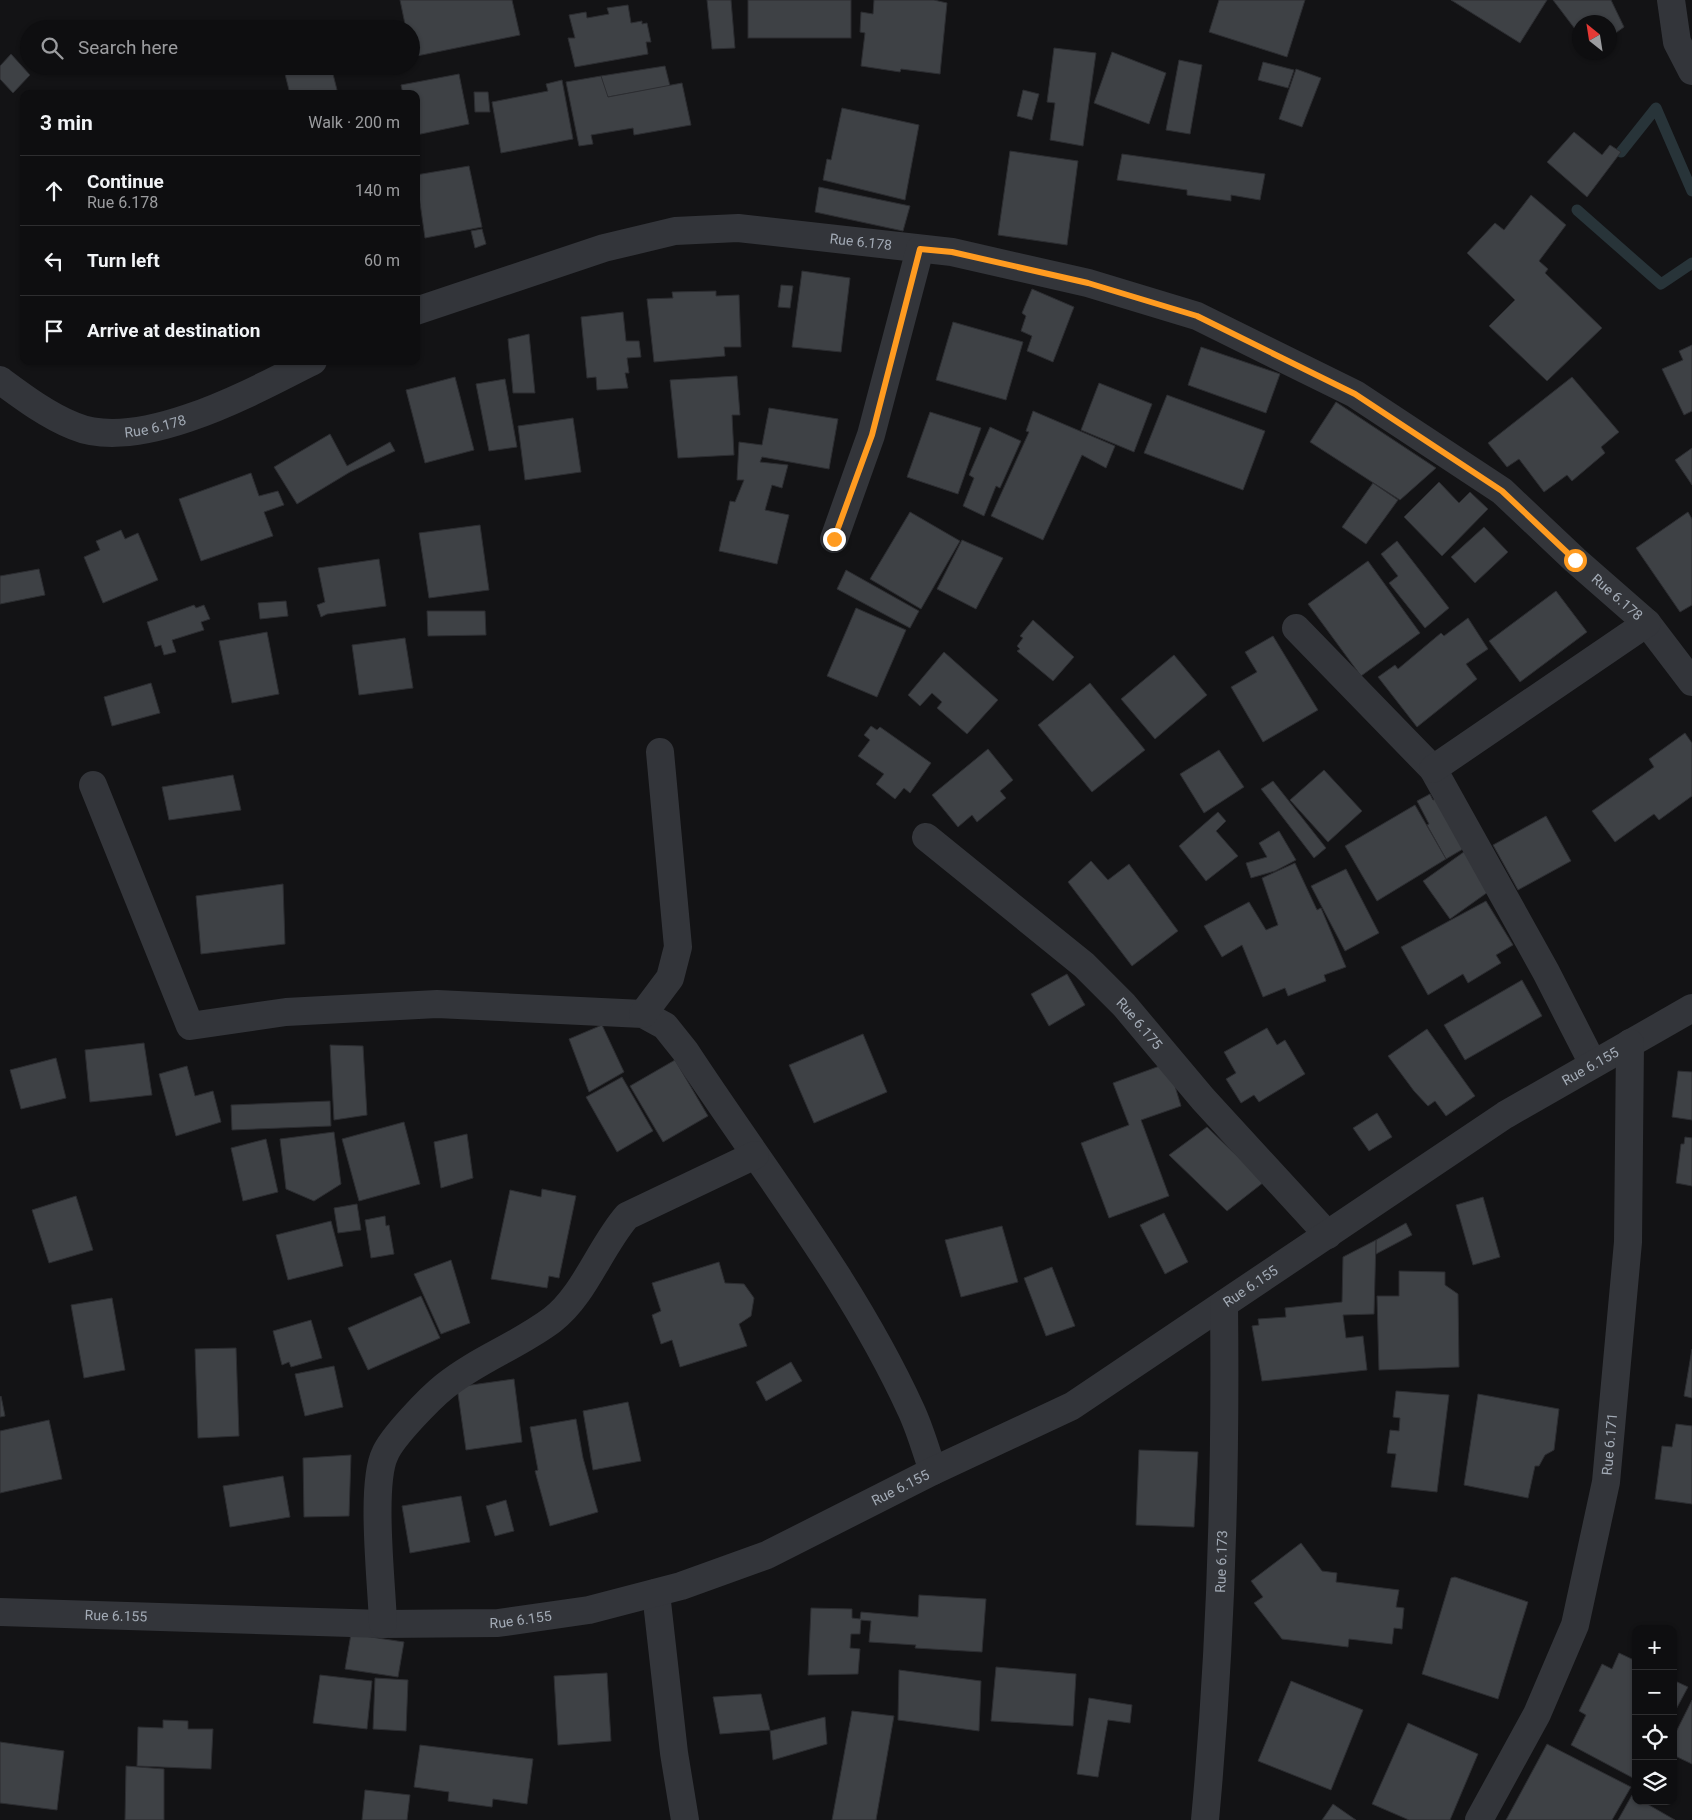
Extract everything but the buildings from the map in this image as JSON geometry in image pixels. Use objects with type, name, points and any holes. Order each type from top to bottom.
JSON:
[{"type":"street","points":[[1671,0],[1677,42],[1692,71]]},
{"type":"street","name":"Rue 6.178","points":[[420,310],[604,248],[675,232],[738,228],[952,252],[1088,283],[1197,316],[1355,394],[1502,491],[1575,560],[1647,623],[1692,682]]},
{"type":"street","points":[[834,539],[872,435],[920,249]]},
{"type":"street","name":"Rue 6.178","points":[[0,380],[39,408],[75,427],[106,433],[153,428],[222,407],[305,365]]},
{"type":"street","points":[[1433,769],[1647,623]]},
{"type":"street","points":[[1296,628],[1433,769],[1546,972],[1594,1064]]},
{"type":"street","points":[[643,1014],[670,978],[678,947],[660,752]]},
{"type":"street","points":[[93,785],[190,1026],[286,1012],[437,1004],[643,1014],[665,1026],[685,1051],[807,1229],[873,1334],[912,1411],[933,1470]]},
{"type":"street","name":"Rue 6.175","points":[[926,837],[1084,965],[1124,1005],[1209,1106],[1328,1234]]},
{"type":"street","name":"Rue 6.155","points":[[0,1612],[383,1624],[498,1623],[589,1610],[656,1593],[767,1556],[933,1470],[1072,1406],[1505,1115],[1692,1008]]},
{"type":"street","name":"Rue 6.171","points":[[1479,1820],[1536,1714],[1575,1625],[1606,1482],[1628,1242],[1630,1043]]},
{"type":"street","points":[[383,1624],[377,1487],[384,1454],[406,1426],[445,1386],[553,1319],[572,1298],[613,1231],[627,1216],[755,1155]]},
{"type":"street","name":"Rue 6.173","points":[[1205,1820],[1215,1710],[1226,1439],[1224,1304]]},
{"type":"street","points":[[656,1593],[674,1752],[685,1820]]},
{"type":"waterway","points":[[1621,152],[1656,108],[1692,191]]},
{"type":"waterway","points":[[1577,210],[1661,284],[1692,263]]},
{"type":"route","points":[[834,539],[872,435],[920,249],[952,252],[1088,283],[1197,316],[1355,394],[1502,491],[1575,560]]}]
